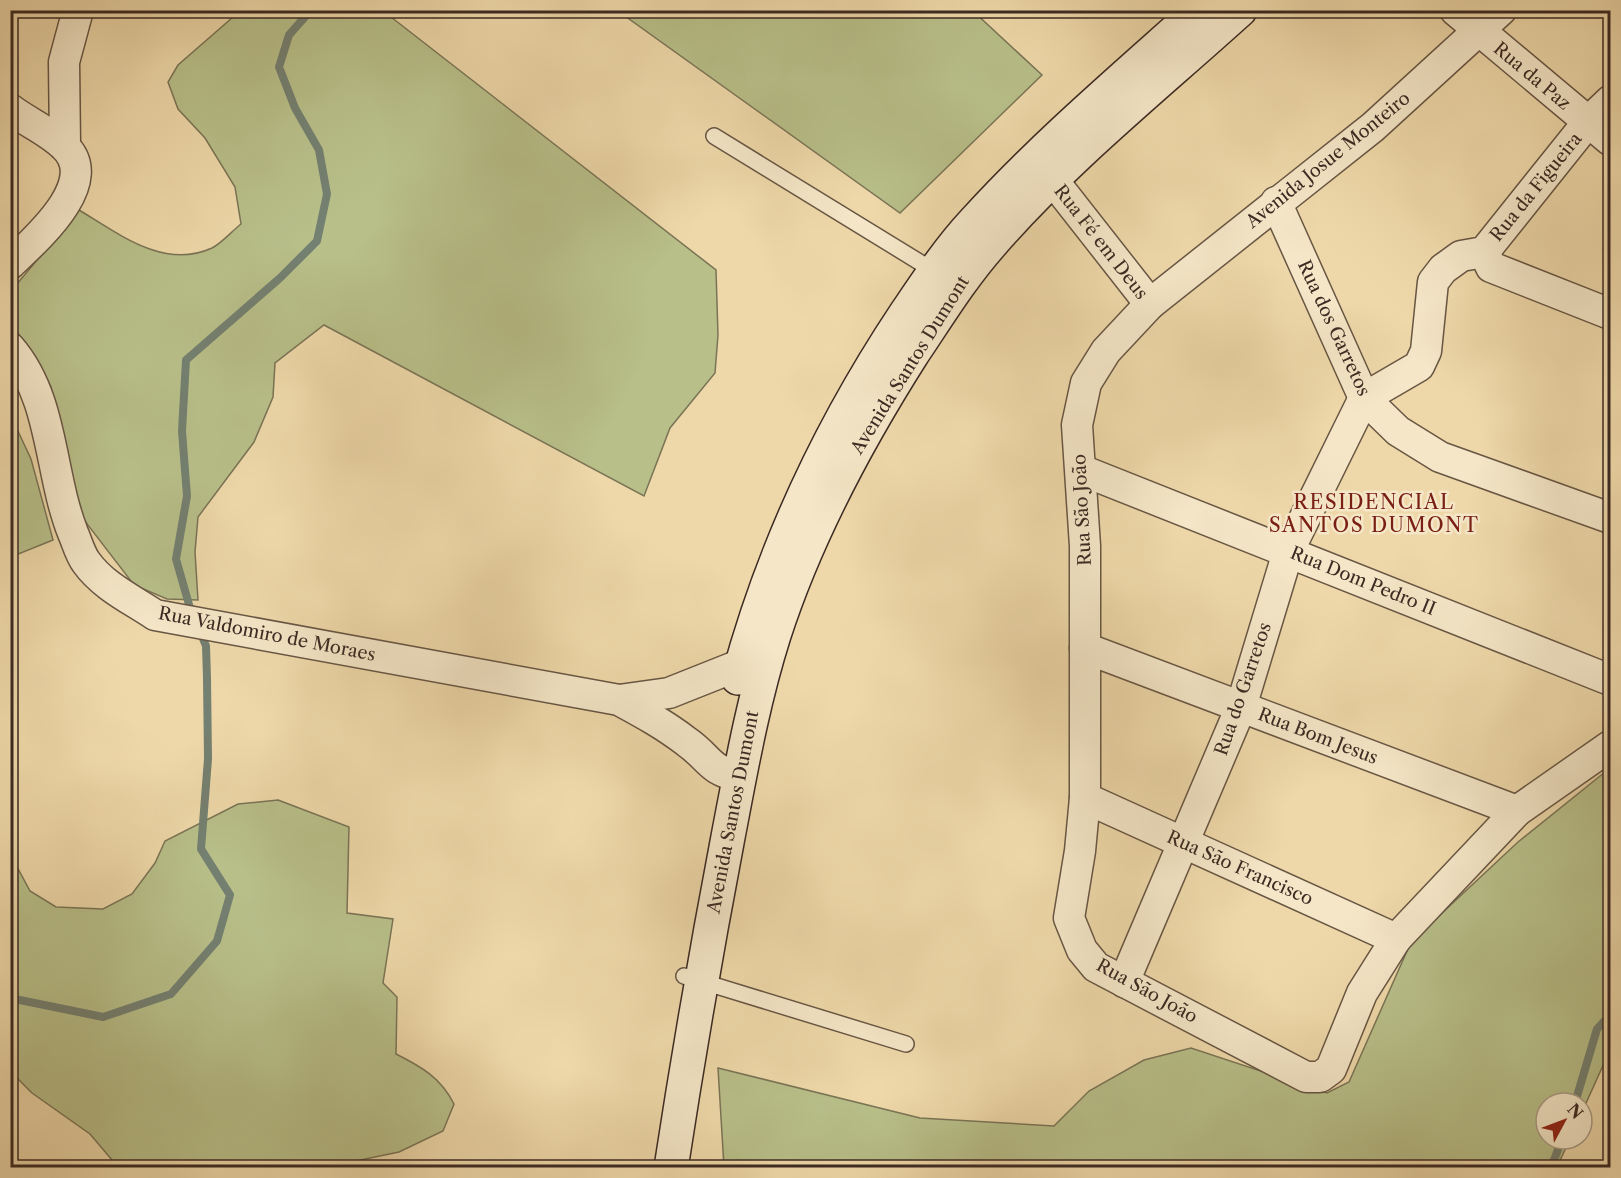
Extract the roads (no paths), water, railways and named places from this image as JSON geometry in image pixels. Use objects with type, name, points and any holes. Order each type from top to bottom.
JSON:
[{"type":"main road","name":"Avenida Santos Dumont","points":[[651,1167],[692,978],[729,774],[727,720],[753,666],[774,634],[807,550],[852,455],[891,388],[955,289],[1044,169],[1199,10]]},
{"type":"main road","name":"Avenida Santos Dumont","points":[[753,666],[751,633],[788,534],[824,454],[869,368],[934,272],[972,223],[1044,169],[1240,10]]},
{"type":"main road","name":"Avenida Santos Dumont","points":[[671,1167],[692,978]]},
{"type":"street","points":[[65,146],[64,62],[78,10]]},
{"type":"street","name":"Rua da Paz","points":[[1455,10],[1611,140]]},
{"type":"street","name":"Avenida Josue Monteiro","points":[[1150,304],[1276,202],[1373,128],[1501,10]]},
{"type":"street","name":"Rua da Figueira","points":[[1364,398],[1419,366],[1426,351],[1433,282],[1443,269],[1461,256],[1484,252],[1588,122],[1611,101]]},
{"type":"street","points":[[10,109],[65,146],[75,161],[75,183],[64,206],[10,264]]},
{"type":"street","name":"Rua Fé em Deus","points":[[1044,169],[1150,304]]},
{"type":"street","name":"Rua dos Garretos","points":[[1276,202],[1364,398],[1398,430],[1440,457],[1611,518]]},
{"type":"street","points":[[1484,252],[1486,261],[1491,267],[1611,314]]},
{"type":"street","name":"Rua São João","points":[[1150,304],[1106,351],[1086,383],[1077,425],[1085,546],[1085,798],[1080,851],[1069,918],[1082,950],[1096,967],[1306,1077],[1320,1077],[1331,1069],[1362,993],[1396,939],[1517,811],[1611,746]]},
{"type":"street","name":"Rua Valdomiro de Moraes","points":[[10,348],[26,366],[40,403],[65,511],[85,561],[105,583],[155,615],[619,700],[656,719],[729,774]]},
{"type":"street","name":"Rua do Garretos","points":[[1124,982],[1241,707],[1288,552],[1364,398]]},
{"type":"street","name":"Rua Dom Pedro II","points":[[1081,470],[1611,680]]},
{"type":"street","name":"Rua Bom Jesus","points":[[1085,648],[1517,811]]},
{"type":"street","name":"Rua Valdomiro de Moraes","points":[[619,700],[669,693],[753,666]]},
{"type":"street","name":"Rua São Francisco","points":[[1085,798],[1396,939]]},
{"type":"lane","points":[[714,136],[934,272]]},
{"type":"lane","points":[[692,978],[906,1044]]},
{"type":"waterway","points":[[192,615],[176,559],[187,496],[182,431],[186,360],[280,278],[317,241],[327,194],[319,150],[295,108],[279,67],[289,35],[311,10]]},
{"type":"waterway","points":[[10,998],[103,1017],[171,994],[217,941],[230,895],[201,849],[208,759],[206,646],[199,629]]},
{"type":"waterway","points":[[1579,1091],[1597,1029],[1610,1015]]},
{"type":"waterway","points":[[1551,1168],[1557,1151]]},
{"type":"district","name":"RESIDENCIAL SANTOS DUMONT","points":[[1374,514]]}]
